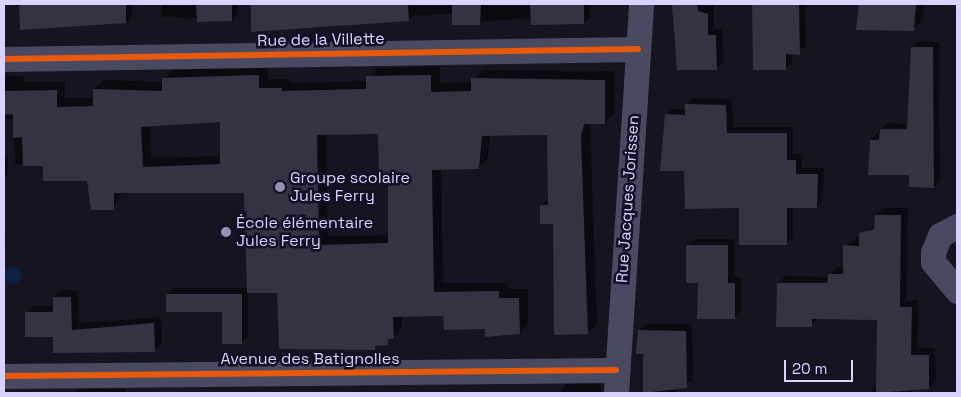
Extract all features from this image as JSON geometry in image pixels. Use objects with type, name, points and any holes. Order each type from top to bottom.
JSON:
[{"type":"street","name":"Rue Jacques Jorissen","points":[[616,382],[641,4]]},
{"type":"street","name":"Rue de la Villette","points":[[4,59],[638,49]]},
{"type":"street","points":[[954,288],[933,262],[933,252],[940,235],[957,226]]},
{"type":"street","name":"Avenue des Batignolles","points":[[4,376],[616,382]]},
{"type":"water","points":[[13,266],[19,269],[22,275],[19,281],[13,284],[7,281],[4,275],[7,269]]},
{"type":"building","points":[[19,4],[126,4],[126,23],[20,30]]},
{"type":"building","points":[[196,4],[232,4],[232,21],[197,22]]},
{"type":"building","points":[[408,4],[409,21],[251,32],[251,5]]},
{"type":"building","points":[[452,4],[481,4],[480,25],[452,25]]},
{"type":"building","points":[[530,4],[584,4],[584,24],[531,25]]},
{"type":"building","points":[[672,4],[697,4],[698,11],[708,14],[708,35],[716,35],[717,70],[677,70]]},
{"type":"building","points":[[752,4],[799,4],[800,55],[786,54],[786,70],[753,70]]},
{"type":"building","points":[[859,4],[916,4],[914,31],[856,30]]},
{"type":"building","points":[[911,47],[933,47],[934,188],[909,187],[909,175],[868,175],[870,140],[879,140],[880,129],[907,129]]},
{"type":"building","points":[[259,75],[259,88],[282,88],[282,91],[366,89],[366,76],[431,75],[431,92],[471,91],[471,78],[605,80],[605,124],[584,124],[581,136],[588,334],[554,335],[553,224],[540,224],[540,205],[548,205],[547,135],[482,136],[479,169],[432,170],[434,292],[499,291],[499,298],[519,298],[520,334],[485,337],[485,329],[444,330],[443,316],[393,317],[394,339],[388,339],[388,345],[375,346],[375,350],[279,349],[277,293],[247,293],[244,193],[114,193],[114,210],[91,210],[87,181],[43,181],[43,166],[23,166],[22,137],[13,138],[13,114],[4,115],[4,91],[57,90],[57,107],[93,106],[93,89],[162,91],[162,78]],"holes":[[[220,122],[220,164],[143,167],[141,127]],[[378,134],[379,175],[388,175],[388,243],[319,245],[317,135]]]},
{"type":"building","points":[[685,104],[726,105],[727,133],[787,133],[787,160],[796,160],[796,174],[818,174],[817,208],[787,208],[787,245],[739,245],[739,208],[685,209],[684,171],[660,171],[665,114],[685,115]]},
{"type":"building","points":[[875,215],[901,215],[900,307],[912,307],[911,355],[929,355],[929,389],[876,393],[877,320],[812,319],[812,327],[776,327],[777,283],[827,283],[828,274],[843,274],[843,245],[859,246],[859,233],[874,229]]},
{"type":"building","points":[[686,245],[728,245],[728,283],[735,283],[735,319],[697,319],[698,283],[686,283]]},
{"type":"building","points":[[166,294],[242,294],[242,344],[222,344],[222,312],[166,312]]},
{"type":"building","points":[[53,297],[71,297],[72,330],[154,323],[155,352],[53,353],[53,337],[25,337],[25,312],[53,312]]},
{"type":"building","points":[[638,330],[686,331],[687,388],[643,393],[643,354],[636,354]]},
{"type":"cycle path","points":[[4,59],[638,49]]},
{"type":"cycle path","points":[[4,376],[616,370]]},
{"type":"place","name":"Groupe scolaire Jules Ferry","points":[[280,187]]},
{"type":"place","name":"École élémentaire Jules Ferry","points":[[226,232]]}]
